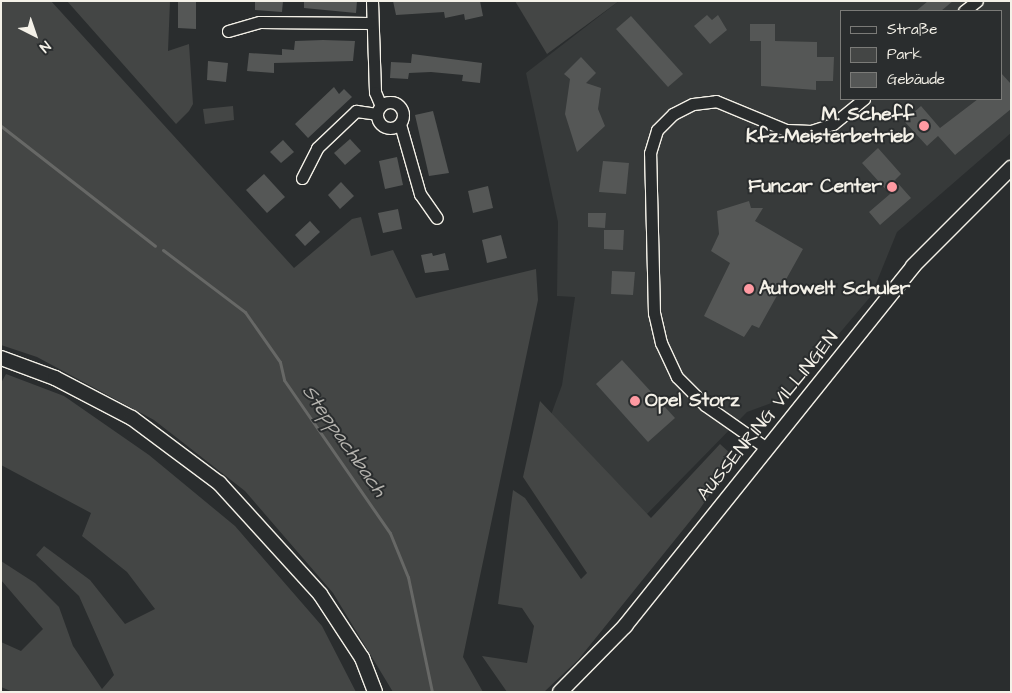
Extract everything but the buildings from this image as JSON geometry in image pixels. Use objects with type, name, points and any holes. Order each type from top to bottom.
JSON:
[{"type":"street","points":[[372,1],[370,23],[375,92],[379,110],[385,127],[400,124]]},
{"type":"street","points":[[965,10],[977,1]]},
{"type":"street","points":[[228,31],[260,22],[370,23]]},
{"type":"street","points":[[765,446],[688,388],[677,377],[661,343],[654,313],[650,153],[658,130],[672,114],[693,104],[716,101],[786,130],[812,130],[834,124],[863,100]]},
{"type":"street","points":[[302,178],[317,148],[356,111],[379,110],[393,103],[400,108],[400,124],[420,194],[437,218]]},
{"type":"street","name":"AUSSENRING VILLINGEN","points":[[560,692],[625,626],[765,446],[913,266],[1011,168]]},
{"type":"street","points":[[1,358],[55,378],[132,418],[219,483],[320,594],[362,658],[375,692]]},
{"type":"shaded area","points":[[619,1],[1011,1],[1011,133],[897,232],[871,296],[794,387],[780,400],[747,412],[596,566],[530,472],[562,385],[575,297],[557,296],[558,222],[526,73]]},
{"type":"green space","points":[[1,1],[51,1],[294,268],[352,219],[361,217],[371,256],[393,250],[416,298],[536,269],[538,300],[463,657],[483,692],[393,692],[333,593],[245,491],[154,420],[37,357],[1,345]]},
{"type":"green space","points":[[67,1],[170,1],[168,51],[189,44],[193,104],[176,124]]},
{"type":"green space","points":[[515,1],[619,1],[547,54]]},
{"type":"green space","points":[[233,106],[234,120],[205,124],[203,109]]},
{"type":"green space","points":[[6,374],[64,396],[149,455],[235,526],[322,626],[356,692],[13,692],[1,687],[1,642],[21,651],[43,629],[1,580],[1,561],[35,583],[59,607],[73,646],[102,689],[114,675],[79,596],[36,555],[44,546],[90,580],[125,624],[155,609],[127,572],[82,536],[91,513],[1,465],[1,383]]},
{"type":"green space","points":[[540,401],[651,518],[720,444],[731,454],[729,467],[699,510],[578,660],[544,692],[507,692],[482,656],[527,663],[534,626],[522,608],[498,604],[513,490],[525,498],[581,579],[587,573],[523,477]]},
{"type":"waterway","name":"Steppachbach","points":[[1,126],[155,246]]},
{"type":"waterway","name":"Steppachbach","points":[[163,250],[245,312],[280,362],[284,380],[390,533],[408,577],[432,692]]},
{"type":"place","name":"M. Scheff Kfz-Meisterbetrieb","points":[[924,126]]},
{"type":"place","name":"Funcar Center","points":[[892,187]]},
{"type":"place","name":"Autowelt Schuler","points":[[749,289]]},
{"type":"place","name":"Opel Storz","points":[[635,401]]}]
